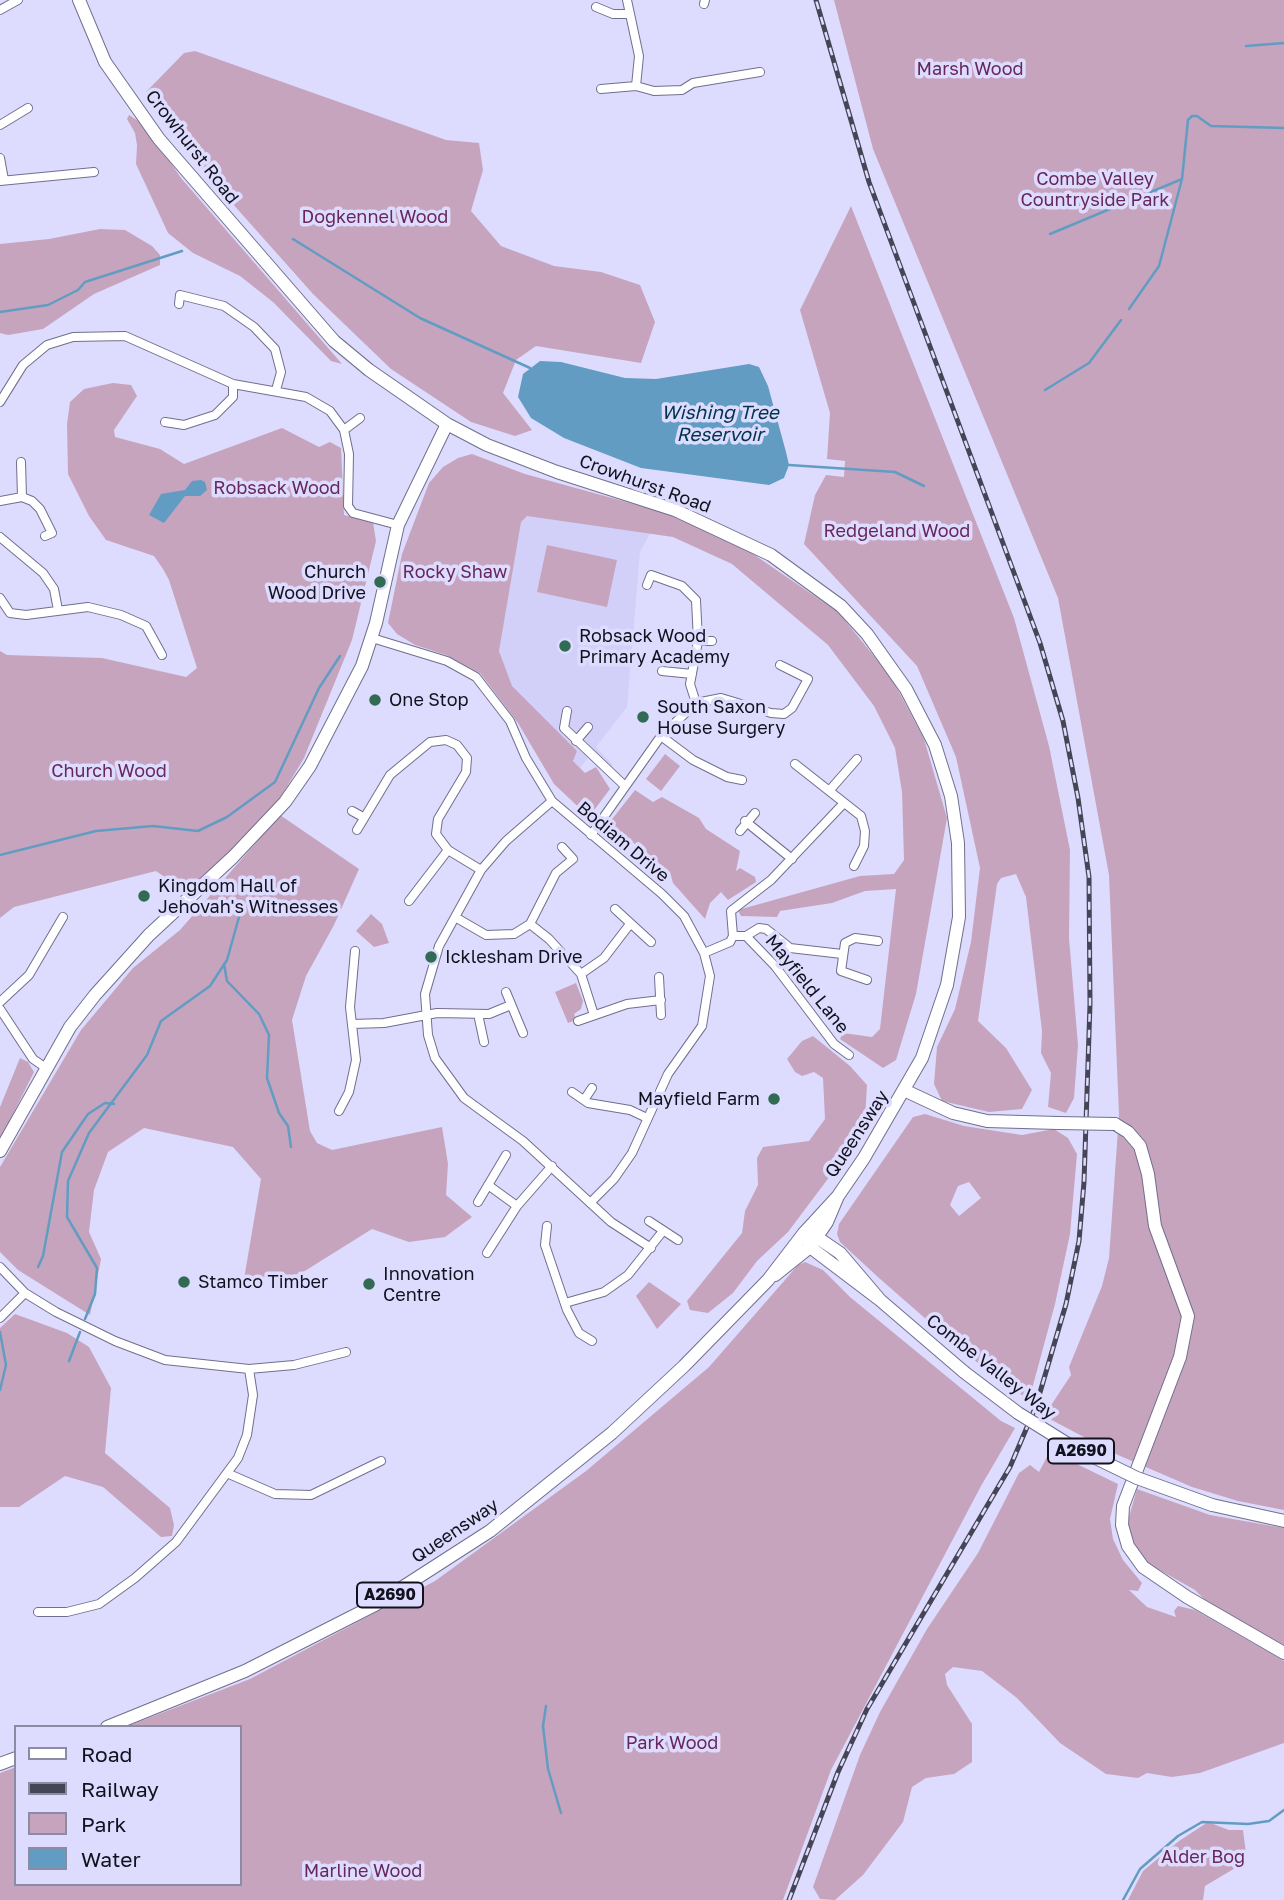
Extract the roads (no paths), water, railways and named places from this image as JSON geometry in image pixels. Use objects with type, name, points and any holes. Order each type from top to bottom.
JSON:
[{"type":"main road","name":"Crowhurst Road","points":[[79,0],[105,62],[159,139],[214,206],[334,341],[378,377],[447,424],[518,457],[675,510],[771,555],[841,606],[890,664],[919,713],[944,769],[955,820],[960,880],[959,917],[947,985],[927,1046],[906,1091]]},
{"type":"main road","points":[[0,1151],[70,1027],[124,960],[224,866],[285,802],[310,766],[362,666],[372,638],[398,525],[447,424]]},
{"type":"main road","points":[[906,1091],[953,1113],[978,1119],[1115,1124],[1128,1132],[1140,1146],[1148,1174],[1155,1226],[1188,1316],[1180,1357],[1122,1506],[1122,1525],[1128,1546],[1143,1567],[1284,1653]]},
{"type":"main road","name":"Queensway","points":[[112,1725],[246,1671],[375,1605],[490,1531],[612,1433],[768,1280],[814,1242],[838,1196],[906,1091]]},
{"type":"main road","name":"Queensway","points":[[768,1280],[804,1233],[838,1196]]},
{"type":"main road","name":"Combe Valley Way","points":[[804,1233],[964,1372],[1018,1413],[1071,1446],[1137,1478],[1212,1505],[1284,1521]]},
{"type":"street","points":[[627,0],[639,56],[636,86]]},
{"type":"street","points":[[0,10],[15,1]]},
{"type":"street","points":[[596,8],[613,14],[629,14]]},
{"type":"street","points":[[601,89],[636,86],[654,91],[681,90],[693,83],[760,72]]},
{"type":"street","points":[[740,75],[741,86]]},
{"type":"street","points":[[0,125],[28,108]]},
{"type":"street","points":[[0,158],[2,181],[94,172]]},
{"type":"street","points":[[179,304],[180,295],[224,306],[254,327],[275,349],[281,372],[276,390]]},
{"type":"street","points":[[0,402],[23,365],[47,345],[73,337],[125,336],[233,384],[306,397],[330,411],[344,430],[349,454],[348,506],[353,513],[398,525]]},
{"type":"street","points":[[170,420],[184,425],[215,415],[233,397],[233,384]]},
{"type":"street","points":[[344,430],[360,418]]},
{"type":"street","points":[[21,462],[22,497]]},
{"type":"street","points":[[0,501],[22,497],[40,509],[52,533],[45,536]]},
{"type":"street","points":[[0,537],[43,573],[54,589],[58,610]]},
{"type":"street","points":[[647,585],[651,575],[682,586],[694,595],[698,641],[690,684],[696,703]]},
{"type":"street","points":[[0,599],[10,613],[26,615],[88,607],[123,612],[146,626],[162,655]]},
{"type":"street","name":"Bodiam Drive","points":[[372,638],[447,661],[476,677],[510,721],[526,758],[552,801],[630,864],[684,916],[704,953],[710,976],[702,1026],[668,1074],[632,1153],[614,1179],[590,1203]]},
{"type":"street","points":[[698,641],[712,640]]},
{"type":"street","points":[[591,835],[660,736],[696,703],[720,698],[771,713],[784,714],[792,708],[808,679],[780,665]]},
{"type":"street","points":[[662,671],[692,674]]},
{"type":"street","points":[[567,711],[564,729],[625,786]]},
{"type":"street","points":[[576,741],[589,727]]},
{"type":"street","points":[[660,736],[725,782],[743,780]]},
{"type":"street","points":[[356,830],[390,775],[430,742],[446,740],[457,745],[467,758],[466,772],[438,819],[436,834],[448,850],[481,870]]},
{"type":"street","points":[[829,791],[857,759]]},
{"type":"street","points":[[795,764],[861,816],[865,831],[864,846],[854,866]]},
{"type":"street","points":[[552,801],[506,841],[481,870],[455,917],[429,975],[425,994],[426,1015],[435,1058],[453,1086],[474,1107],[523,1141],[611,1222],[651,1248]]},
{"type":"street","points":[[704,953],[730,942],[733,936],[731,911],[757,893],[844,803]]},
{"type":"street","points":[[352,811],[363,817]]},
{"type":"street","points":[[740,831],[755,813]]},
{"type":"street","points":[[746,822],[792,859]]},
{"type":"street","points":[[455,917],[486,935],[514,934],[530,924],[556,873],[576,857],[562,847]]},
{"type":"street","points":[[409,901],[448,850]]},
{"type":"street","points":[[615,909],[651,942]]},
{"type":"street","points":[[0,1002],[29,975],[59,919]]},
{"type":"street","points":[[530,924],[549,939],[581,974],[594,1015]]},
{"type":"street","points":[[581,974],[604,958],[630,924]]},
{"type":"street","points":[[746,936],[759,928],[766,929],[790,948],[842,954]]},
{"type":"street","name":"Mayfield Lane","points":[[733,936],[746,936],[775,967],[834,1044],[849,1055]]},
{"type":"street","points":[[867,979],[841,971],[845,943],[855,938],[878,941]]},
{"type":"street","points":[[339,1111],[349,1092],[356,1060],[350,1007],[355,951]]},
{"type":"street","points":[[659,977],[661,1015]]},
{"type":"street","points":[[506,992],[523,1034]]},
{"type":"street","points":[[578,1021],[627,1004],[661,1000]]},
{"type":"street","points":[[352,1024],[384,1023],[461,1012],[478,1014],[511,1005]]},
{"type":"street","points":[[0,1009],[33,1059],[46,1068]]},
{"type":"street","points":[[478,1014],[484,1042]]},
{"type":"street","points":[[584,1101],[592,1088]]},
{"type":"street","points":[[572,1092],[584,1101],[630,1111],[647,1118]]},
{"type":"street","points":[[478,1202],[501,1158]]},
{"type":"street","points":[[487,1253],[516,1206],[552,1166]]},
{"type":"street","points":[[488,1185],[516,1206]]},
{"type":"street","points":[[649,1221],[678,1240]]},
{"type":"street","points":[[547,1226],[545,1245],[565,1303],[579,1333],[592,1341]]},
{"type":"street","points":[[565,1303],[604,1292],[628,1275],[663,1231]]},
{"type":"street","points":[[0,1267],[25,1293],[56,1312],[115,1341],[165,1360],[249,1369],[294,1365],[346,1352]]},
{"type":"street","points":[[0,1318],[25,1293]]},
{"type":"street","points":[[38,1612],[67,1612],[99,1604],[135,1578],[176,1542],[229,1474],[247,1435],[253,1395],[249,1369]]},
{"type":"street","points":[[229,1474],[275,1494],[311,1495],[382,1461]]},
{"type":"water","name":"Wishing Tree Reservoir","points":[[540,361],[561,362],[625,378],[656,379],[749,364],[759,367],[768,386],[789,465],[784,478],[769,485],[641,468],[564,438],[531,418],[518,397],[523,374]]},
{"type":"water","points":[[192,481],[205,482],[207,490],[200,496],[185,496],[164,523],[149,515],[161,494],[185,490]]},
{"type":"waterway","points":[[1246,46],[1284,43]]},
{"type":"waterway","points":[[1129,309],[1159,266],[1182,179],[1188,120],[1197,116],[1211,126],[1284,128]]},
{"type":"waterway","points":[[1050,234],[1182,179]]},
{"type":"waterway","points":[[293,239],[420,318],[530,368]]},
{"type":"waterway","points":[[0,312],[48,305],[78,290],[85,282],[182,251]]},
{"type":"waterway","points":[[1045,390],[1089,363],[1121,320]]},
{"type":"waterway","points":[[789,465],[895,472],[924,486]]},
{"type":"waterway","points":[[0,855],[96,831],[153,826],[198,831],[227,817],[275,782],[319,688],[340,656]]},
{"type":"waterway","points":[[85,1319],[95,1294],[97,1268],[67,1217],[68,1181],[89,1133],[147,1055],[161,1021],[210,986],[227,960],[241,910]]},
{"type":"waterway","points":[[224,964],[227,981],[259,1014],[269,1035],[267,1078],[279,1113],[288,1126],[291,1147]]},
{"type":"waterway","points":[[38,1267],[43,1256],[62,1152],[88,1114],[105,1103],[114,1104]]},
{"type":"waterway","points":[[0,1332],[6,1365],[0,1390]]},
{"type":"waterway","points":[[69,1361],[80,1332]]},
{"type":"waterway","points":[[546,1706],[543,1726],[548,1769],[561,1813]]},
{"type":"waterway","points":[[1123,1900],[1140,1869],[1178,1836],[1202,1822],[1248,1824],[1269,1821],[1284,1810]]},
{"type":"railway","points":[[789,1900],[838,1772],[867,1709],[1010,1467],[1036,1406],[1066,1304],[1079,1241],[1084,1182],[1090,1004],[1089,877],[1078,798],[1063,721],[1040,643],[869,182],[816,0]]},
{"type":"place","name":"Church Wood Drive","points":[[380,582]]},
{"type":"place","name":"Robsack Wood Primary Academy","points":[[565,646]]},
{"type":"place","name":"One Stop","points":[[375,700]]},
{"type":"place","name":"South Saxon House Surgery","points":[[643,717]]},
{"type":"place","name":"Kingdom Hall of Jehovah's Witnesses","points":[[144,896]]},
{"type":"place","name":"Icklesham Drive","points":[[431,957]]},
{"type":"place","name":"Mayfield Farm","points":[[774,1099]]},
{"type":"place","name":"Stamco Timber","points":[[184,1282]]},
{"type":"place","name":"Innovation Centre","points":[[369,1284]]},
{"type":"park label","name":"Marsh Wood","points":[[970,69]]},
{"type":"park label","name":"Combe Valley Countryside Park","points":[[1095,189]]},
{"type":"park label","name":"Dogkennel Wood","points":[[375,217]]},
{"type":"park label","name":"Robsack Wood","points":[[277,488]]},
{"type":"park label","name":"Redgeland Wood","points":[[897,531]]},
{"type":"park label","name":"Rocky Shaw","points":[[455,572]]},
{"type":"park label","name":"Church Wood","points":[[109,771]]},
{"type":"park label","name":"Park Wood","points":[[672,1743]]},
{"type":"park label","name":"Alder Bog","points":[[1203,1857]]},
{"type":"park label","name":"Marline Wood","points":[[363,1871]]}]
